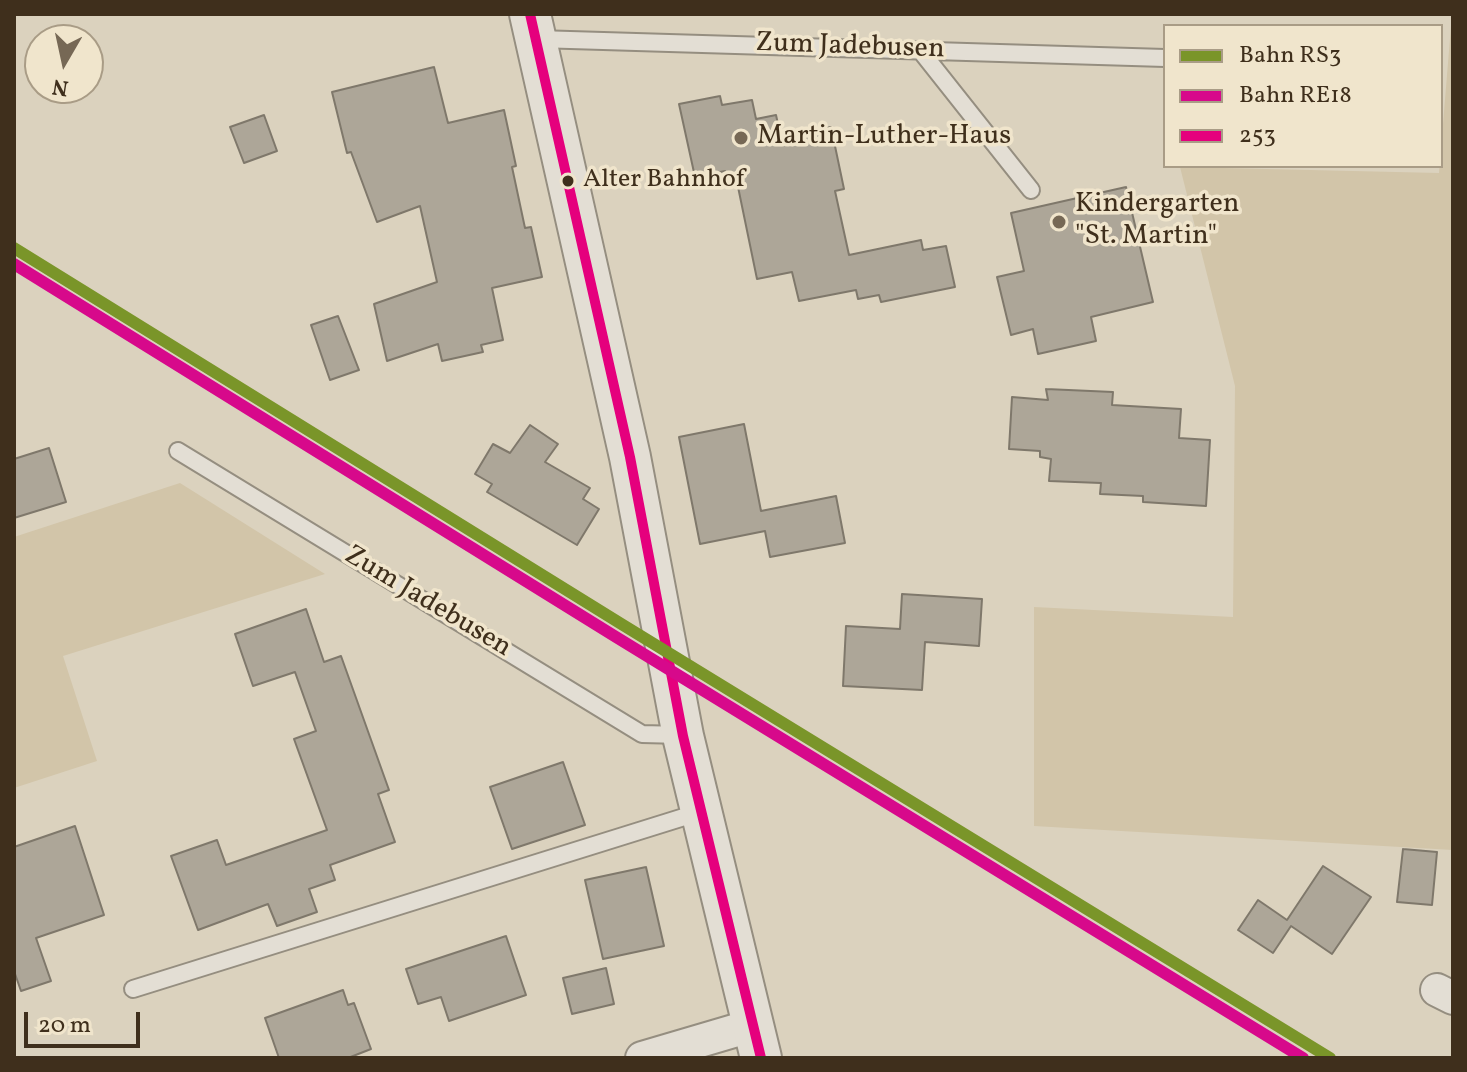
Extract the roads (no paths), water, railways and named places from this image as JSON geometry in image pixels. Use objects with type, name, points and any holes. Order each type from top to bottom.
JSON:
[{"type":"street","name":"Zum Jadebusen","points":[[533,26],[630,457],[683,736],[757,1041]]},
{"type":"street","points":[[642,1058],[757,1041]]},
{"type":"lane","name":"Zum Jadebusen","points":[[533,26],[920,50],[1163,58]]},
{"type":"lane","points":[[920,50],[1031,190]]},
{"type":"lane","name":"Zum Jadebusen","points":[[178,451],[642,734],[683,736]]},
{"type":"lane","points":[[133,989],[701,811]]},
{"type":"rail line","name":"RS3","points":[[14,248],[1330,1058]]},
{"type":"rail line","name":"RE18","points":[[14,264],[1303,1058]]},
{"type":"place","name":"Martin-Luther-Haus","points":[[741,138]]},
{"type":"place","name":"Alter Bahnhof","points":[[568,181]]},
{"type":"place","name":"Kindergarten \"St. Martin\"","points":[[1059,222]]}]
